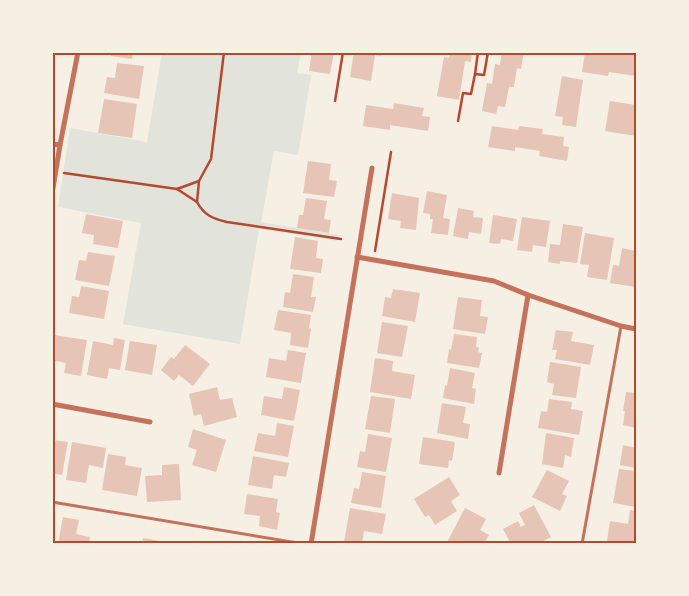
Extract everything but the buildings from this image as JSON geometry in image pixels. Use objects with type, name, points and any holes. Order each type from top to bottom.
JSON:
[{"type":"street","points":[[52,194],[78,52]]},
{"type":"street","points":[[52,144],[60,145]]},
{"type":"street","points":[[311,544],[372,168]]},
{"type":"street","points":[[357,257],[494,281],[528,295],[621,326],[636,329]]},
{"type":"street","points":[[498,473],[528,295]]},
{"type":"street","points":[[52,404],[150,422]]},
{"type":"lane","points":[[582,544],[621,326]]},
{"type":"lane","points":[[52,502],[304,544]]},
{"type":"path","points":[[224,52],[211,159],[199,181],[197,202],[201,210],[212,218],[227,222],[341,239]]},
{"type":"path","points":[[335,101],[343,52]]},
{"type":"path","points":[[458,121],[463,93],[472,94],[478,52]]},
{"type":"path","points":[[475,74],[484,76],[488,52]]},
{"type":"path","points":[[374,260],[391,152]]},
{"type":"path","points":[[56,171],[177,190],[197,202]]},
{"type":"path","points":[[177,190],[199,181]]},
{"type":"shaded area","points":[[162,53],[301,53],[297,73],[311,75],[298,155],[274,151],[261,222],[339,235],[338,241],[259,229],[240,344],[123,324],[141,223],[58,207],[70,128],[147,142]]}]
